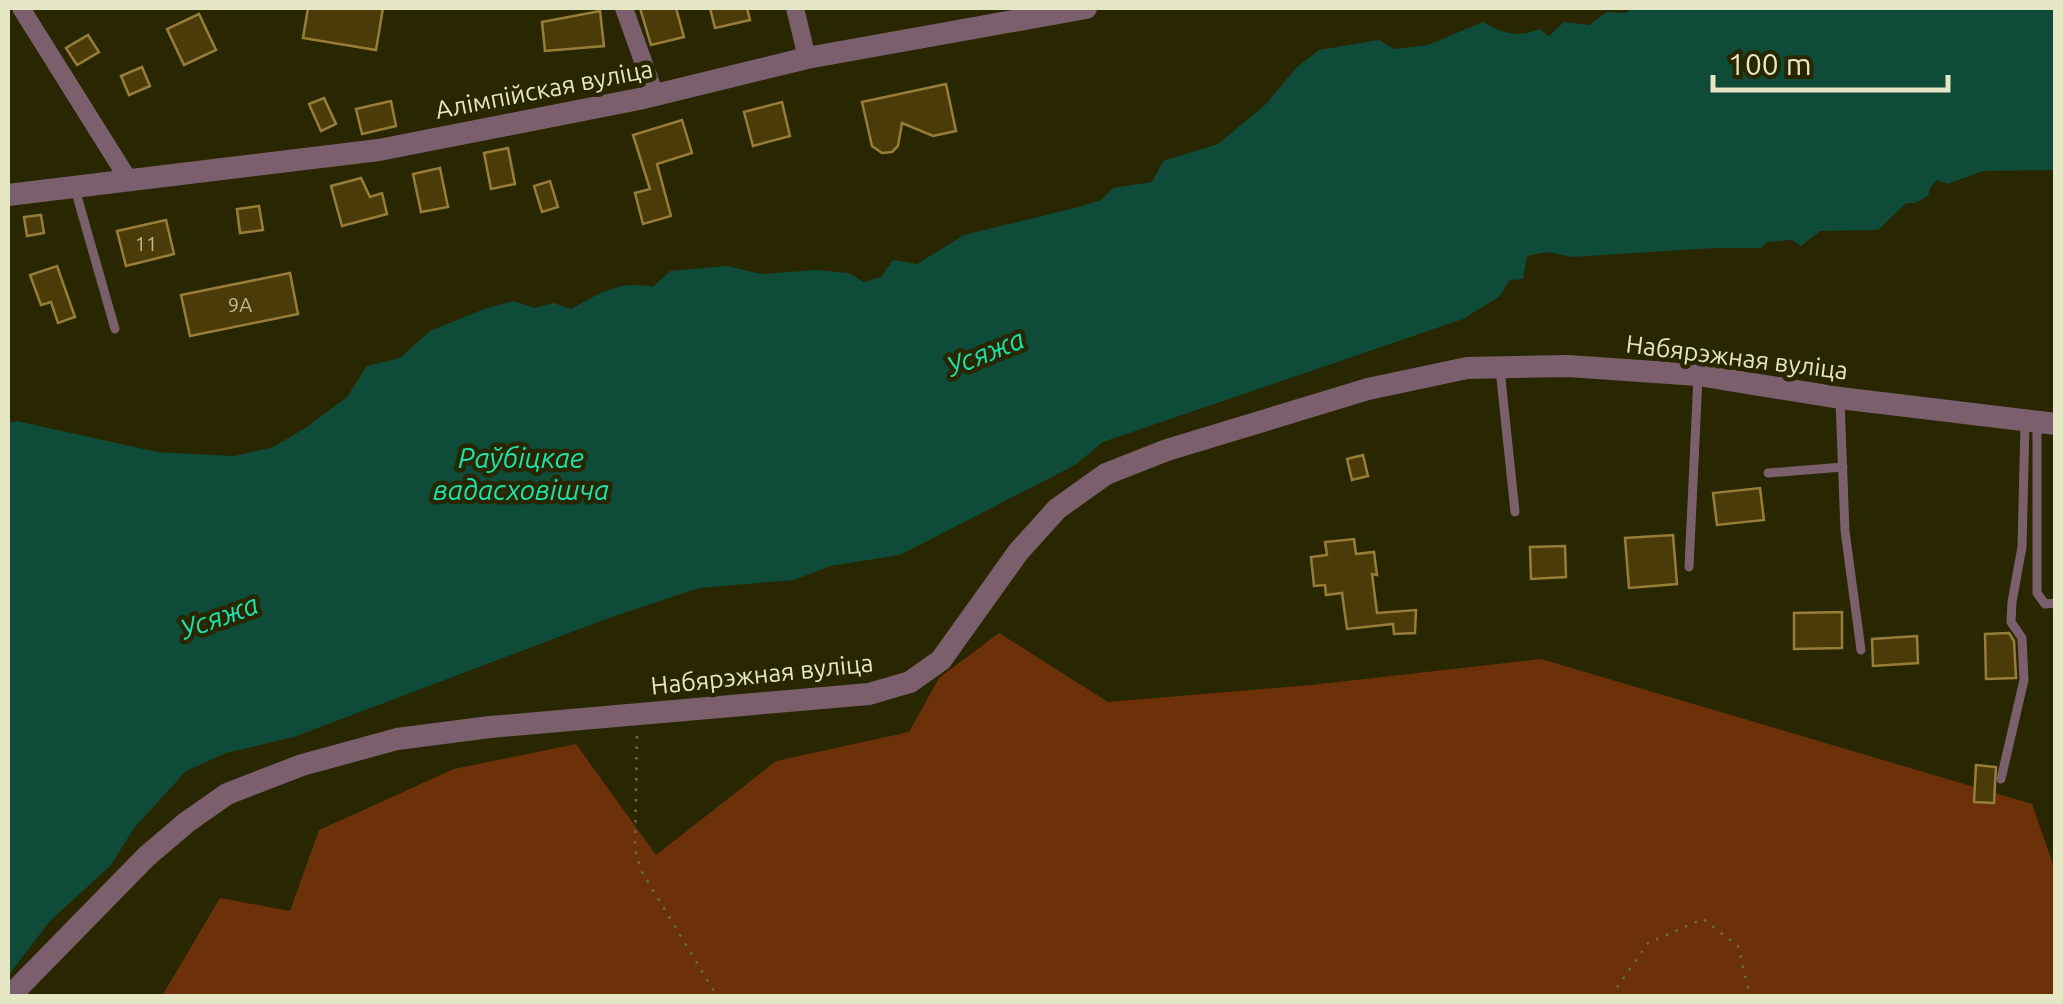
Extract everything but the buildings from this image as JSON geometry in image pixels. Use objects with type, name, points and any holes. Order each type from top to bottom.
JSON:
[{"type":"street","points":[[20,8],[130,182]]},
{"type":"street","points":[[624,8],[655,95]]},
{"type":"street","points":[[795,8],[807,58]]},
{"type":"street","name":"Алімпійская вуліца","points":[[8,195],[379,150],[655,95],[807,58],[1086,8]]},
{"type":"street","name":"Набярэжная вуліца","points":[[10,996],[147,856],[227,794],[302,765],[396,739],[869,694],[910,682],[940,660],[1019,552],[1056,509],[1106,474],[1167,450],[1368,389],[1468,368],[1568,366],[1698,375],[2039,423]]},
{"type":"lane","points":[[75,189],[115,329]]},
{"type":"lane","points":[[1500,366],[1514,512]]},
{"type":"lane","points":[[1690,568],[1698,375]]},
{"type":"lane","points":[[1840,398],[1845,531],[1861,650]]},
{"type":"lane","points":[[2039,423],[2037,593],[2046,604],[2056,603]]},
{"type":"lane","points":[[2001,779],[2024,680],[2022,638],[2012,622],[2012,602],[2039,423]]},
{"type":"lane","points":[[1768,472],[1843,467]]},
{"type":"path","points":[[638,714],[634,850],[642,872],[717,996]]},
{"type":"path","points":[[1611,996],[1648,943],[1703,919],[1738,946],[1750,996]]},
{"type":"shaded area","points":[[999,633],[1108,702],[1311,685],[1541,659],[2032,804],[2055,870],[2055,996],[162,996],[220,898],[290,911],[319,830],[454,769],[576,744],[656,855],[776,761],[909,732],[939,678]]},
{"type":"water","name":"Раўбіцкае вадасховішча","points":[[1633,8],[2055,8],[2055,170],[1983,171],[1947,184],[1937,180],[1928,196],[1906,203],[1878,230],[1820,231],[1801,246],[1792,240],[1767,242],[1761,248],[1572,257],[1547,252],[1527,256],[1523,279],[1510,280],[1500,296],[1463,319],[1103,442],[1075,465],[900,555],[830,566],[794,580],[699,588],[606,619],[294,737],[226,753],[186,771],[134,828],[111,865],[49,922],[8,976],[8,423],[17,421],[157,452],[233,456],[271,448],[347,397],[367,366],[400,358],[430,331],[484,309],[514,301],[534,308],[554,303],[571,309],[620,287],[653,287],[670,271],[727,266],[761,274],[816,270],[848,273],[864,282],[881,277],[893,260],[917,264],[964,235],[1079,207],[1101,200],[1113,188],[1152,182],[1163,161],[1218,144],[1265,105],[1296,68],[1319,50],[1379,40],[1394,49],[1428,45],[1483,22],[1511,33],[1539,29],[1549,36],[1564,22],[1589,25],[1607,12],[1625,13]]},
{"type":"water label","name":"Усяжа","points":[[985,352]]},
{"type":"water label","name":"Усяжа","points":[[219,616]]}]
